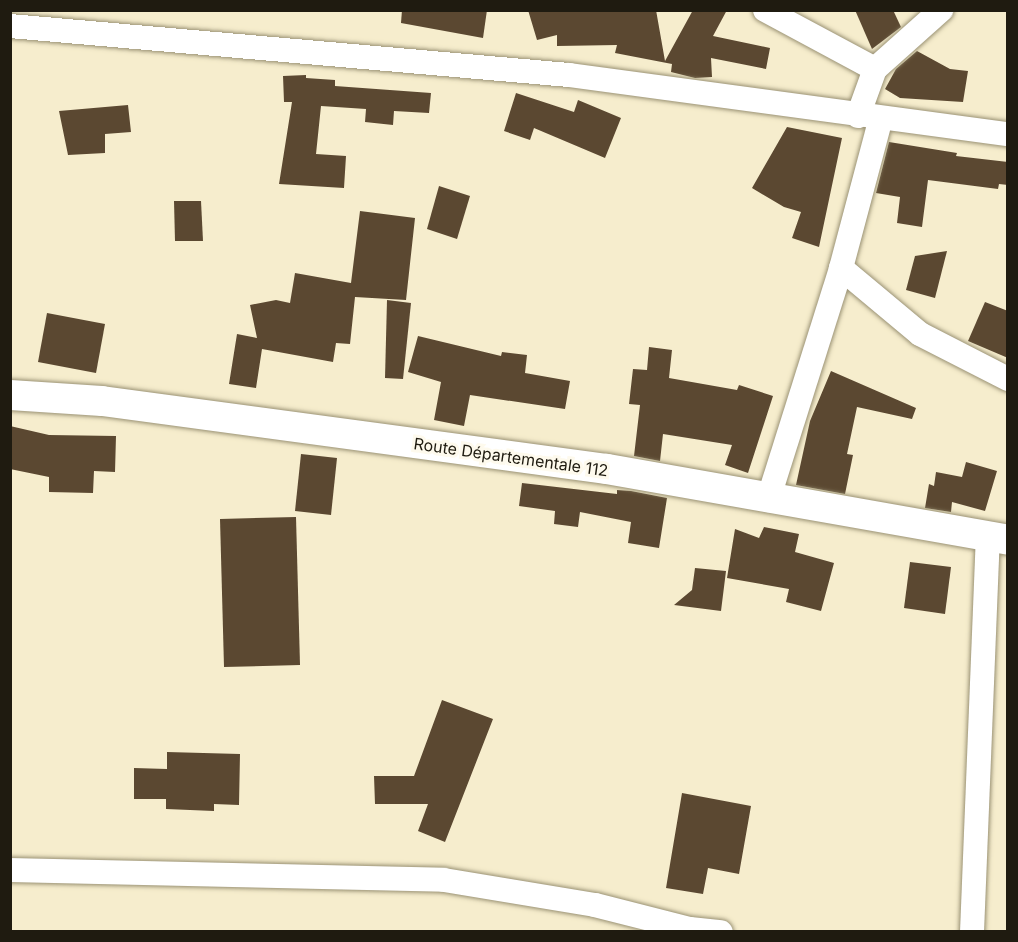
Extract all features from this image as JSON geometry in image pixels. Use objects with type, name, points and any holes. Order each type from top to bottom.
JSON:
[{"type":"street","points":[[765,10],[875,69]]},
{"type":"street","points":[[768,500],[841,268],[870,117],[875,69],[941,10]]},
{"type":"street","points":[[10,26],[569,75],[1008,134]]},
{"type":"street","points":[[841,268],[920,334],[1008,379]]},
{"type":"street","name":"Route Départementale 112","points":[[10,395],[102,401],[607,469],[768,500],[998,539]]},
{"type":"street","points":[[972,932],[998,539]]},
{"type":"street","points":[[10,870],[444,879],[595,905],[690,930],[721,932]]},
{"type":"building","points":[[402,10],[487,10],[483,38],[401,23]]},
{"type":"building","points":[[528,10],[656,10],[665,61],[693,10],[727,10],[713,36],[770,48],[766,69],[711,58],[712,77],[695,78],[671,72],[672,64],[615,53],[617,45],[557,46],[557,35],[537,40]]},
{"type":"building","points":[[855,10],[893,10],[901,27],[872,49]]},
{"type":"building","points":[[917,51],[950,69],[968,71],[963,102],[900,98],[885,89],[896,69]]},
{"type":"building","points":[[306,75],[306,78],[335,80],[335,86],[431,93],[429,113],[394,111],[393,125],[365,122],[366,109],[321,106],[316,154],[346,156],[344,188],[279,184],[292,102],[284,102],[283,76]]},
{"type":"building","points":[[516,93],[574,112],[578,100],[621,118],[605,158],[534,128],[530,140],[504,131]]},
{"type":"building","points":[[128,105],[131,132],[105,134],[105,153],[68,155],[59,111]]},
{"type":"building","points":[[787,127],[842,138],[819,247],[792,238],[801,212],[784,207],[752,188]]},
{"type":"building","points":[[889,142],[957,153],[956,156],[1008,162],[1008,185],[999,184],[998,189],[928,180],[922,227],[897,223],[900,197],[876,193]]},
{"type":"building","points":[[439,186],[470,196],[457,239],[427,229]]},
{"type":"building","points":[[174,201],[201,201],[203,241],[175,241]]},
{"type":"building","points":[[360,211],[415,218],[406,300],[355,297],[350,344],[336,343],[333,362],[262,349],[256,388],[229,384],[237,334],[257,338],[250,305],[276,300],[290,303],[295,273],[351,283]]},
{"type":"building","points":[[947,251],[935,298],[906,290],[915,256]]},
{"type":"building","points":[[387,300],[411,303],[403,379],[385,378]]},
{"type":"building","points":[[985,302],[1008,311],[1008,358],[968,341]]},
{"type":"building","points":[[47,313],[105,324],[96,373],[38,362]]},
{"type":"building","points":[[418,336],[501,356],[502,352],[527,355],[525,373],[570,381],[565,409],[470,395],[464,426],[434,420],[441,382],[408,372]]},
{"type":"building","points":[[649,347],[672,350],[669,378],[737,390],[739,385],[773,396],[748,473],[725,465],[732,445],[663,434],[660,461],[634,456],[640,405],[629,404],[633,369],[647,370]]},
{"type":"building","points":[[831,371],[916,408],[912,419],[857,407],[847,454],[853,455],[845,494],[796,485],[810,421]]},
{"type":"building","points":[[10,426],[49,435],[116,436],[115,472],[94,471],[93,493],[49,492],[49,477],[10,469]]},
{"type":"building","points":[[301,454],[337,458],[331,515],[295,511]]},
{"type":"building","points":[[966,462],[997,471],[985,511],[952,502],[951,512],[925,508],[929,484],[934,486],[936,472],[962,477]]},
{"type":"building","points":[[522,483],[617,494],[617,490],[631,491],[667,498],[659,548],[628,543],[631,522],[580,512],[578,527],[554,524],[555,511],[519,506]]},
{"type":"building","points":[[296,517],[300,665],[224,667],[220,519]]},
{"type":"building","points":[[764,527],[799,534],[795,552],[834,563],[821,611],[786,602],[789,589],[727,578],[735,529],[759,538]]},
{"type":"building","points":[[910,562],[951,567],[945,614],[904,608]]},
{"type":"building","points":[[695,568],[726,571],[721,611],[674,605],[692,590]]},
{"type":"building","points":[[442,700],[493,719],[445,842],[418,831],[428,804],[375,804],[374,776],[414,776]]},
{"type":"building","points":[[167,752],[240,754],[239,805],[214,804],[214,811],[166,809],[166,799],[134,799],[134,768],[167,769]]},
{"type":"building","points":[[682,793],[751,806],[739,874],[708,868],[703,894],[666,888]]}]
